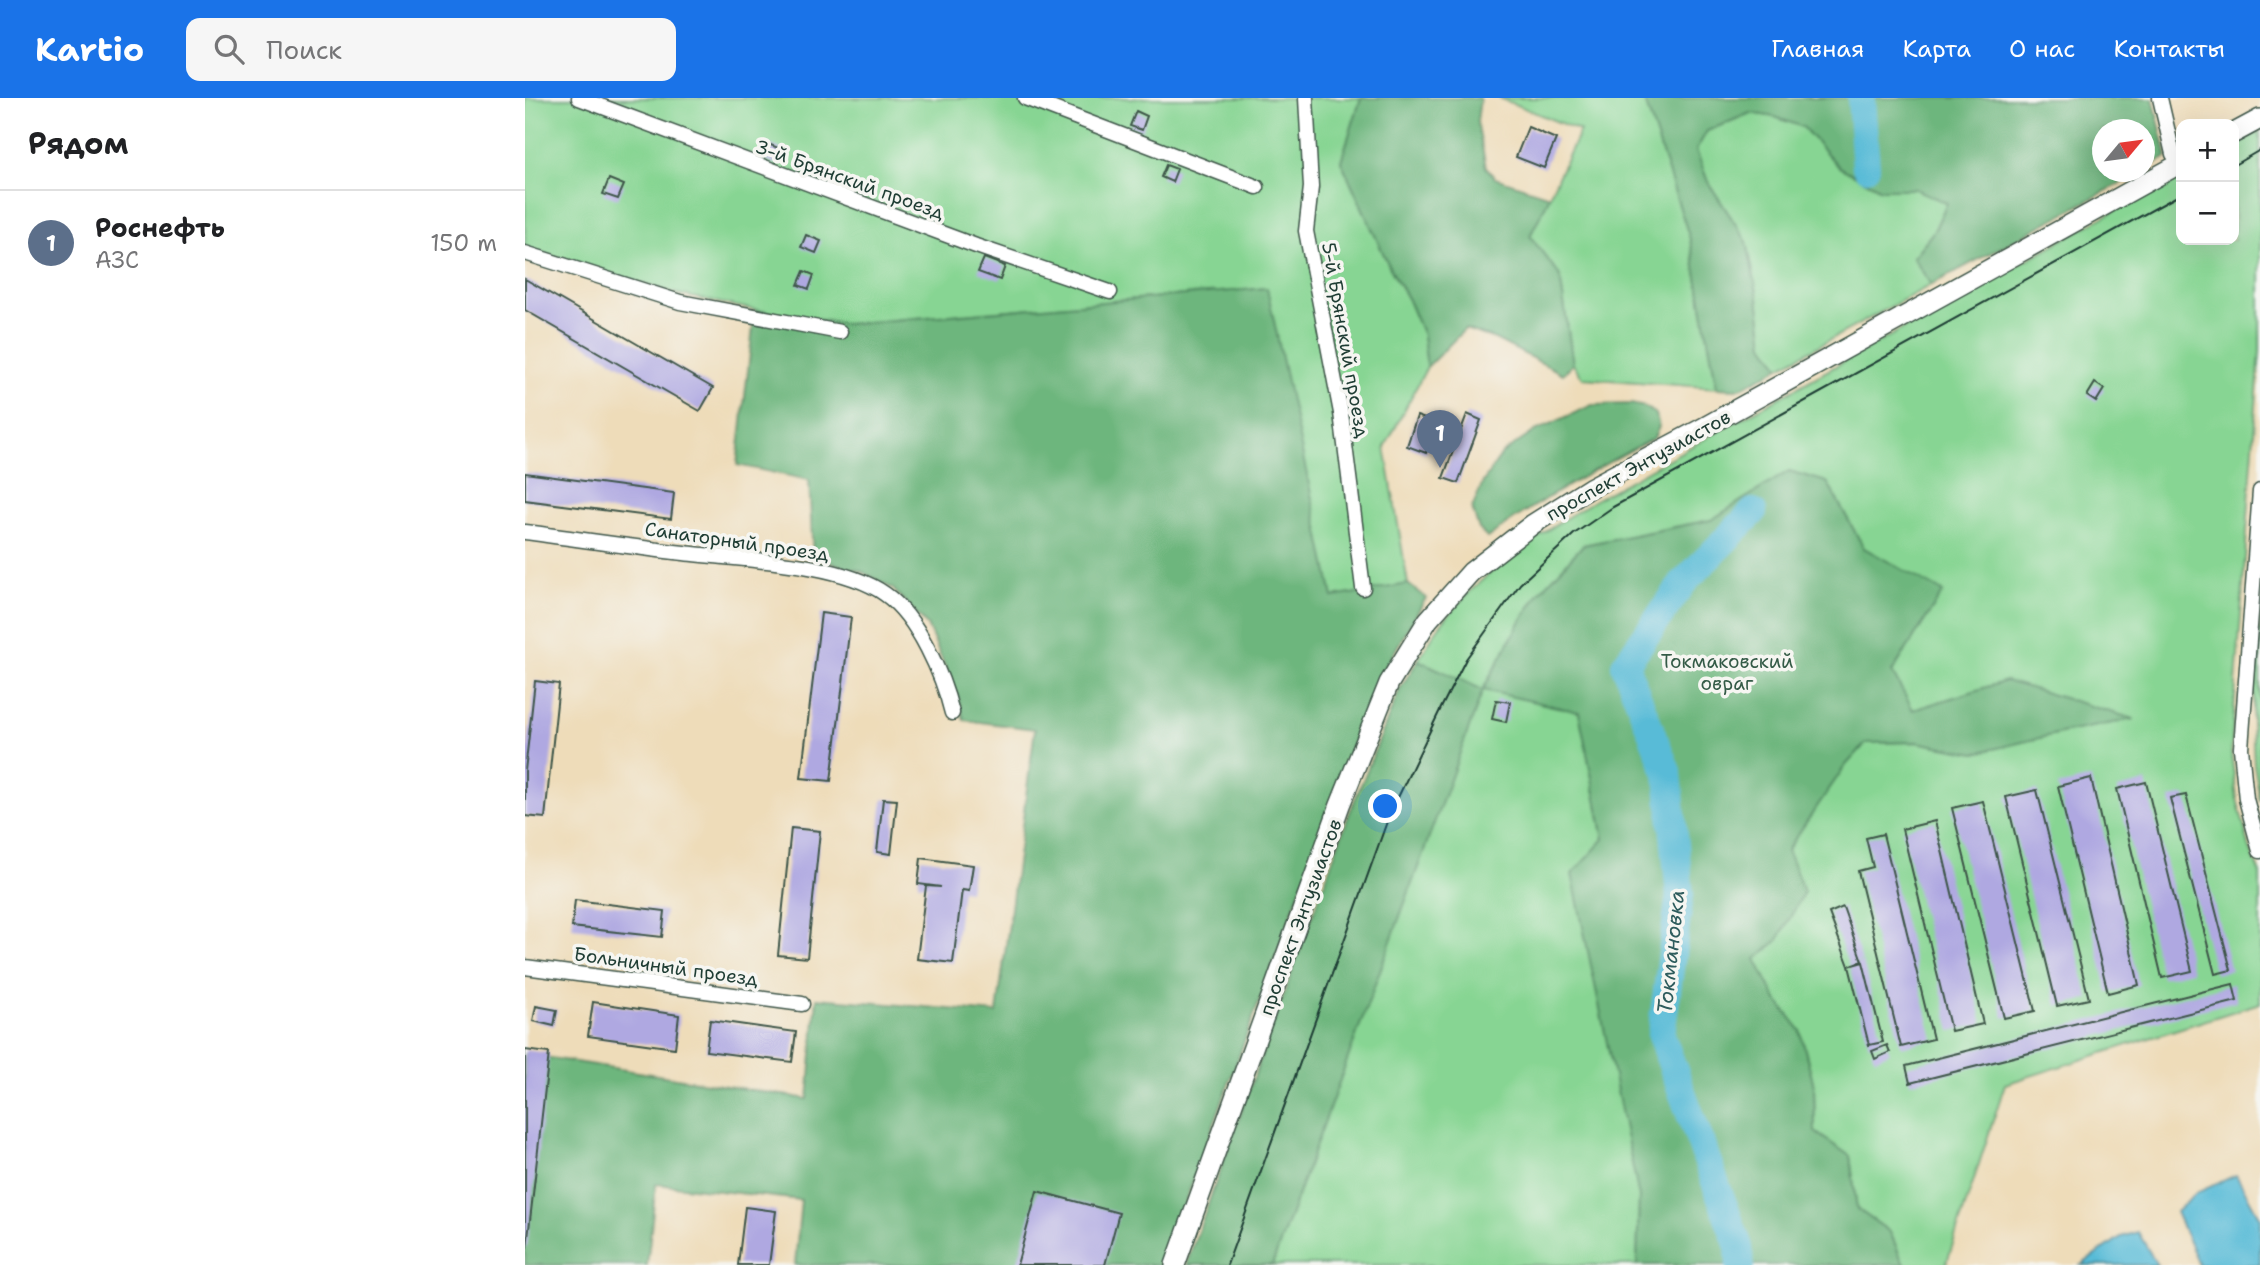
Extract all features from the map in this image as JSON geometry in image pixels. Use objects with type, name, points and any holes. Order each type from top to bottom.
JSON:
[{"type":"street","name":"3-й Брянский проезд","points":[[579,98],[976,246],[1110,292]]},
{"type":"street","points":[[1025,98],[1257,187]]},
{"type":"street","name":"5-й Брянский проезд","points":[[1306,98],[1311,187],[1307,231],[1341,413],[1363,588]]},
{"type":"street","points":[[2160,98],[2176,158]]},
{"type":"street","points":[[2239,130],[2260,118]]},
{"type":"street","name":"проспект Энтузиастов","points":[[1175,1265],[1340,805],[1388,683],[1429,620],[1471,572],[1534,524],[1590,488],[2176,165]]},
{"type":"street","points":[[525,253],[680,302],[840,332]]},
{"type":"street","points":[[2260,491],[2241,748],[2246,799],[2260,851]]},
{"type":"street","name":"Санаторный проезд","points":[[525,532],[804,566],[860,580],[887,595],[907,616],[932,659],[948,695],[952,713]]},
{"type":"street","name":"Больничный проезд","points":[[525,967],[803,1004]]},
{"type":"green space","points":[[525,98],[1361,98],[1341,161],[1423,335],[1427,367],[1385,447],[1408,584],[1333,598],[1266,288],[846,324],[755,310],[677,294],[525,248]]},
{"type":"green space","points":[[1361,98],[1480,98],[1477,122],[1486,167],[1495,178],[1550,196],[1530,236],[1560,276],[1573,364],[1563,374],[1495,339],[1465,329],[1427,367],[1423,335],[1341,161]]},
{"type":"green space","points":[[1499,98],[1644,98],[1690,239],[1717,388],[1583,378],[1573,364],[1560,276],[1530,236],[1580,131]]},
{"type":"green space","points":[[1644,98],[2153,98],[2167,157],[2155,164],[2155,119],[2092,119],[2092,182],[2122,182],[1931,285],[1913,257],[1934,231],[1947,203],[1915,189],[1881,189],[1839,167],[1803,127],[1775,117],[1750,113],[1707,131],[1696,150],[1708,182],[1747,242],[1764,344],[1780,367],[1736,389],[1717,388],[1690,239]]},
{"type":"green space","points":[[1751,113],[1775,117],[1803,127],[1839,167],[1881,189],[1915,189],[1947,203],[1934,231],[1913,257],[1931,285],[1780,367],[1764,344],[1747,242],[1708,182],[1696,150],[1707,131]]},
{"type":"green space","points":[[2260,131],[2260,351],[2231,752],[2237,799],[2249,846],[2260,874],[2260,1003],[2005,1084],[1946,1265],[1904,1265],[1890,1232],[1857,1209],[1850,1156],[1815,1132],[1814,1086],[1800,1030],[1776,999],[1755,959],[1778,940],[1787,850],[1845,766],[1866,743],[1916,742],[1976,753],[2132,719],[2006,681],[1913,710],[1892,673],[1942,592],[1864,548],[1827,482],[1789,471],[1711,520],[1583,545],[1539,593],[1483,689],[1579,712],[1604,839],[1639,1197],[1637,1265],[1272,1265],[1482,690],[1418,660],[1454,608],[1511,556],[1595,500],[2176,177],[2176,245],[2239,245],[2239,142]]},
{"type":"green space","points":[[1267,288],[1333,597],[1408,584],[1426,598],[1377,681],[1162,1265],[795,1265],[801,1200],[656,1184],[647,1265],[525,1265],[525,1054],[808,1099],[817,998],[997,1013],[1035,729],[964,720],[957,694],[927,625],[893,589],[861,571],[813,558],[809,480],[737,465],[755,310],[846,324]]},
{"type":"green space","points":[[1631,404],[1645,407],[1656,414],[1659,427],[1654,438],[1569,485],[1487,538],[1479,529],[1472,508],[1483,482],[1502,454],[1535,431],[1592,405]]},
{"type":"green space","name":"Токмаковский овраг","points":[[1789,471],[1827,482],[1864,548],[1943,592],[1892,672],[1913,710],[2006,681],[2134,719],[1976,753],[1916,742],[1866,743],[1845,766],[1787,850],[1804,892],[1778,940],[1756,959],[1776,999],[1800,1030],[1814,1086],[1815,1132],[1850,1156],[1857,1209],[1890,1232],[1904,1265],[1637,1265],[1639,1197],[1572,874],[1604,839],[1579,712],[1483,690],[1539,593],[1583,545],[1711,520]]},
{"type":"green space","points":[[2260,618],[2260,801],[2254,764],[2252,722]]},
{"type":"green space","points":[[1418,660],[1483,690],[1272,1265],[1186,1265],[1351,809],[1400,689]]},
{"type":"water","points":[[2236,1175],[2260,1218],[2260,1265],[2199,1265],[2176,1212],[2196,1193]]},
{"type":"water","points":[[2138,1232],[2157,1265],[2081,1265],[2121,1237]]},
{"type":"building","points":[[1136,111],[1147,116],[1142,130],[1130,126]]},
{"type":"building","points":[[1528,127],[1556,139],[1544,168],[1516,157]]},
{"type":"building","points":[[768,144],[781,149],[775,164],[762,159]]},
{"type":"building","points":[[1166,165],[1177,169],[1172,182],[1161,177]]},
{"type":"building","points":[[609,179],[624,185],[618,199],[603,194]]},
{"type":"building","points":[[806,235],[821,241],[816,253],[801,247]]},
{"type":"building","points":[[984,258],[1005,266],[1000,280],[978,272]]},
{"type":"building","points":[[804,271],[814,275],[809,289],[798,285]]},
{"type":"building","points":[[525,279],[713,388],[700,411],[525,310]]},
{"type":"building","points":[[2095,383],[2104,389],[2096,402],[2087,396]]},
{"type":"building","points":[[1467,414],[1481,420],[1458,483],[1443,478]]},
{"type":"building","points":[[1417,416],[1436,423],[1426,453],[1407,446]]},
{"type":"building","points":[[525,473],[674,493],[671,519],[525,500]]},
{"type":"building","points":[[821,613],[851,617],[831,781],[801,778]]},
{"type":"building","points":[[535,681],[559,684],[545,818],[525,816],[525,771]]},
{"type":"building","points":[[1496,700],[1510,702],[1506,722],[1492,719]]},
{"type":"building","points":[[2091,778],[2139,985],[2108,993],[2058,786]]},
{"type":"building","points":[[2146,782],[2192,971],[2162,978],[2117,789]]},
{"type":"building","points":[[2037,790],[2089,999],[2057,1006],[2006,797]]},
{"type":"building","points":[[2186,795],[2231,970],[2215,974],[2170,798]]},
{"type":"building","points":[[883,799],[897,800],[891,854],[877,852]]},
{"type":"building","points":[[1983,801],[2035,1011],[2004,1018],[1952,808]]},
{"type":"building","points":[[1935,821],[1983,1024],[1951,1031],[1902,829]]},
{"type":"building","points":[[791,828],[820,831],[807,958],[778,955]]},
{"type":"building","points":[[1883,834],[1933,1039],[1901,1047],[1858,871],[1873,867],[1866,838]]},
{"type":"building","points":[[921,858],[973,865],[969,891],[962,890],[953,963],[917,959],[926,886],[941,887],[918,884]]},
{"type":"building","points":[[575,900],[665,911],[662,937],[572,927]]},
{"type":"building","points":[[1843,907],[1862,961],[1849,966],[1829,913]]},
{"type":"building","points":[[1863,962],[1883,1042],[1869,1045],[1849,966]]},
{"type":"building","points":[[2233,984],[2237,1001],[1910,1083],[1906,1066]]},
{"type":"building","points":[[593,1002],[679,1015],[675,1048],[588,1036]]},
{"type":"building","points":[[536,1006],[557,1010],[554,1026],[533,1021]]},
{"type":"building","points":[[710,1020],[796,1032],[792,1062],[706,1051]]},
{"type":"building","points":[[1887,1045],[1890,1052],[1875,1059],[1872,1051]]},
{"type":"building","points":[[525,1050],[549,1053],[527,1247],[525,1247]]},
{"type":"building","points":[[1037,1191],[1119,1213],[1105,1265],[1017,1265]]},
{"type":"building","points":[[745,1207],[776,1211],[769,1265],[738,1265]]},
{"type":"waterway","name":"Токмановка","points":[[1861,98],[1866,167]]},
{"type":"waterway","name":"Токмановка","points":[[1740,1265],[1739,1247],[1661,1035],[1680,895],[1668,774],[1625,665],[1683,583],[1753,512]]},
{"type":"tram line","points":[[2239,162],[2260,150]]},
{"type":"tram line","points":[[1227,1265],[1389,816],[1466,659],[1520,584],[1574,534],[1613,507],[2176,197]]},
{"type":"place","name":"Роснефть","points":[[1440,468]]}]
